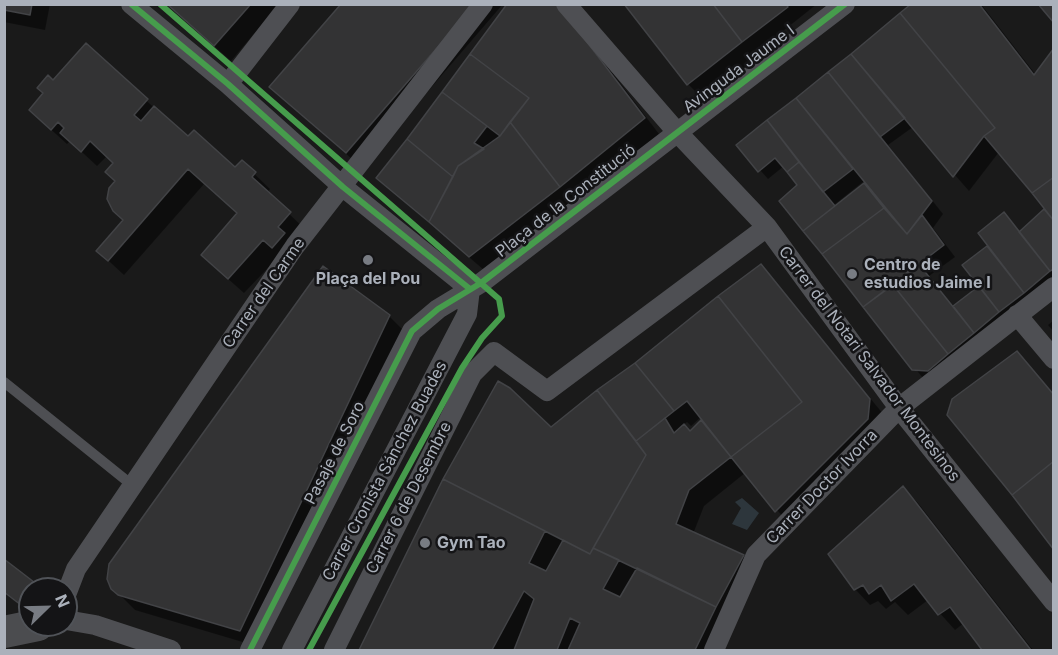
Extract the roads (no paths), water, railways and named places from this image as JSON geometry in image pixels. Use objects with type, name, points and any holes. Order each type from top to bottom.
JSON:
[{"type":"street","points":[[131,4],[228,84],[343,187],[470,290]]},
{"type":"street","points":[[228,84],[290,4]]},
{"type":"street","name":"Carrer del Carme","points":[[73,577],[132,485],[295,246],[483,4]]},
{"type":"street","name":"Carrer del Notari Salvador Montesinos","points":[[566,4],[678,132],[767,227],[898,408],[1053,602]]},
{"type":"street","name":"Avinguda Jaume I","points":[[678,132],[845,4]]},
{"type":"street","name":"Plaça de la Constitució","points":[[470,290],[678,132]]},
{"type":"street","name":"Carrer 6 de Desembre","points":[[334,651],[472,374],[494,352],[547,391],[767,227]]},
{"type":"street","name":"Carrer Doctor Ivorra","points":[[714,651],[756,555],[898,408],[1053,287]]},
{"type":"street","name":"Carrer Cronista Sánchez Buades","points":[[294,645],[466,314],[470,290]]},
{"type":"street","name":"Pasaje de Soro","points":[[250,651],[412,331],[438,309],[470,290]]},
{"type":"street","points":[[1017,315],[1053,359]]},
{"type":"street","points":[[78,622],[171,651]]},
{"type":"lane","points":[[4,382],[132,485]]},
{"type":"place","name":"Plaça del Pou","points":[[368,260]]},
{"type":"place","name":"Centro de estudios Jaime I","points":[[852,274]]},
{"type":"place","name":"Gym Tao","points":[[425,543]]}]
